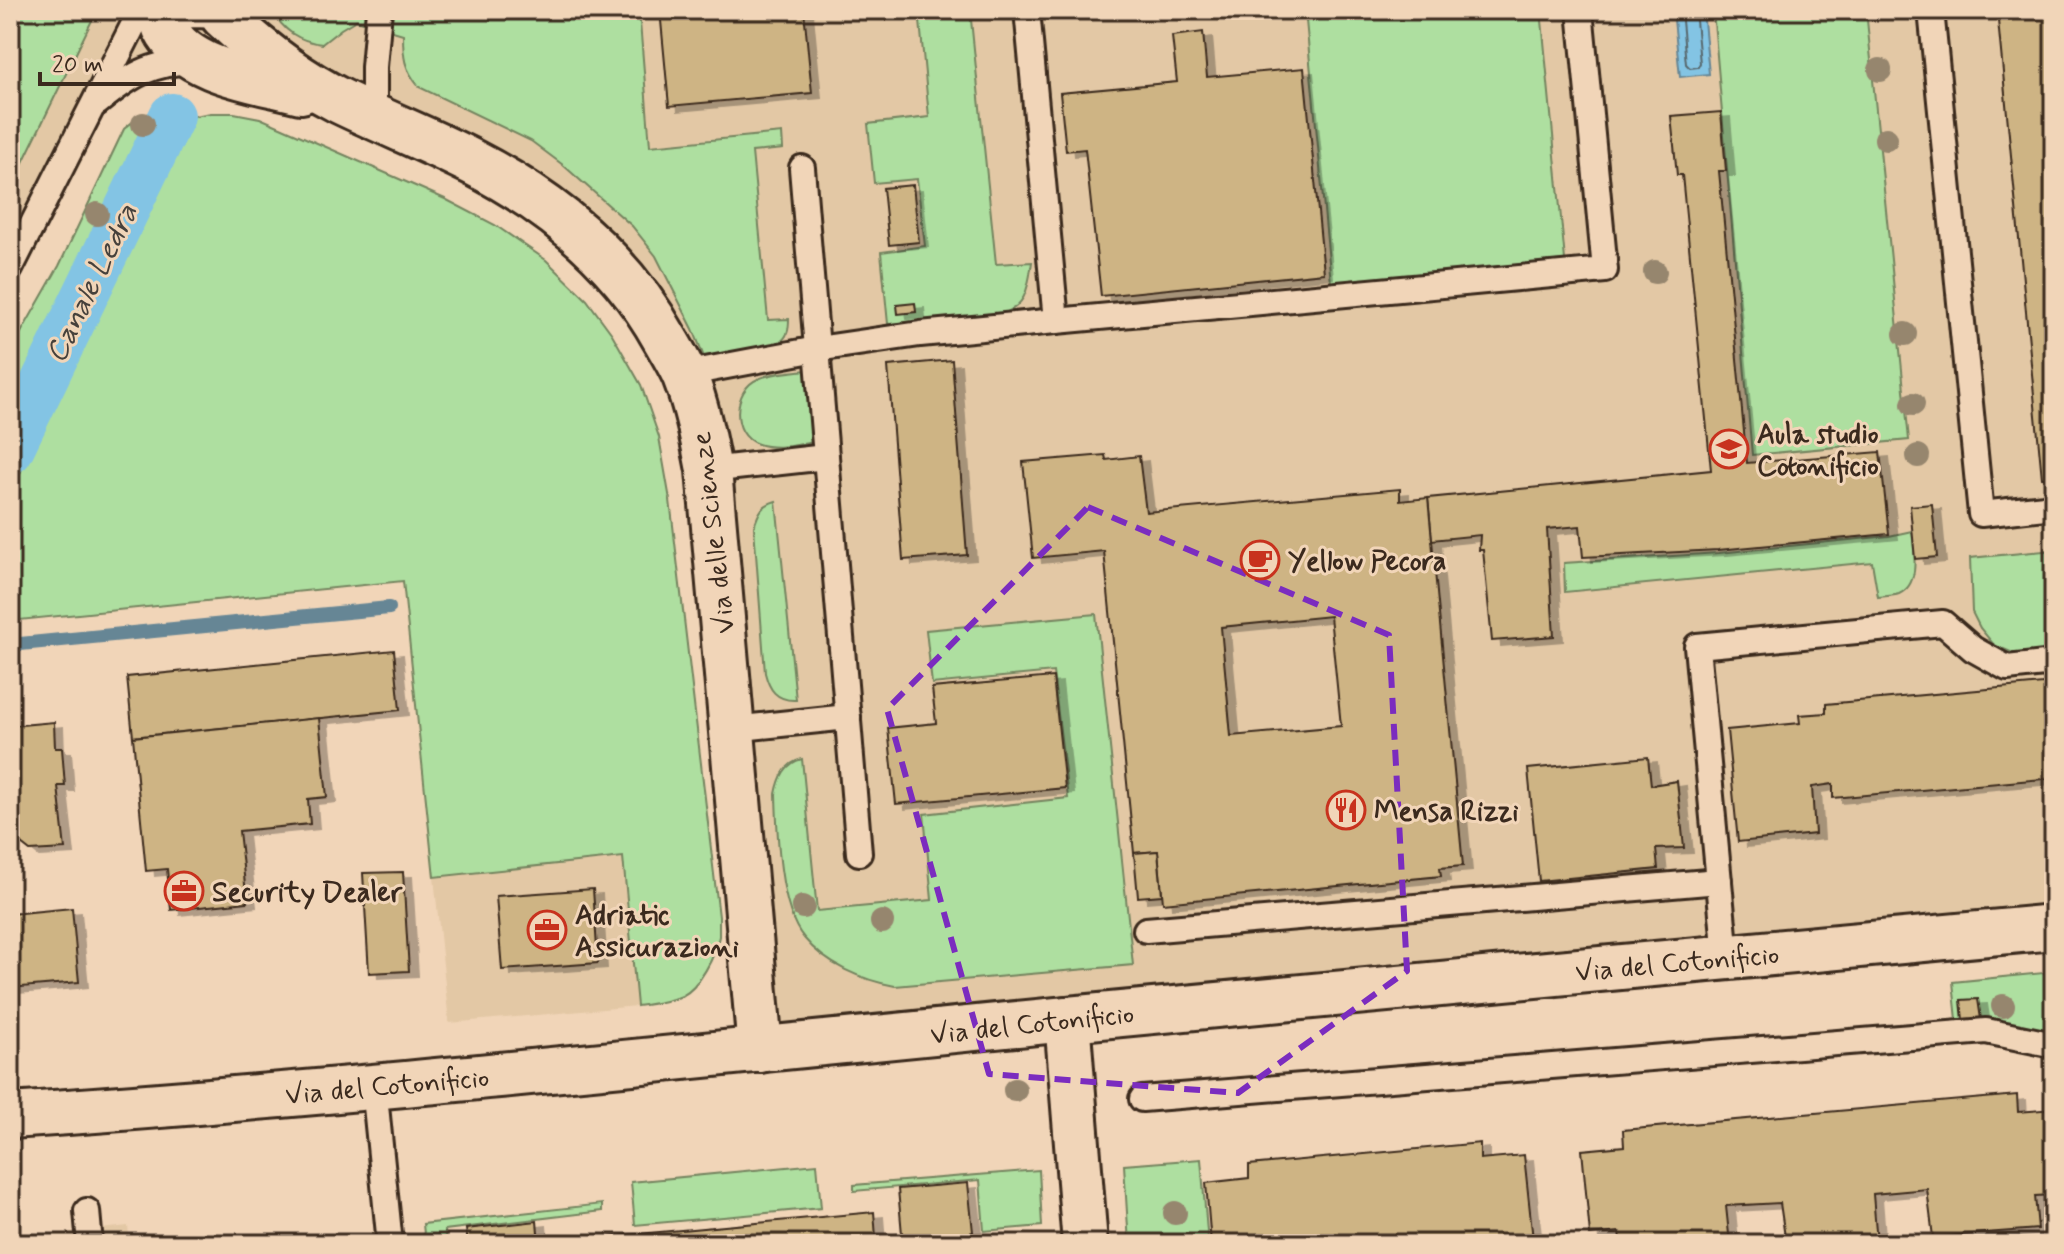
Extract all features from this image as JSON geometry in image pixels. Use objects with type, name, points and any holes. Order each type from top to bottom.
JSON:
[{"type":"main road","name":"Via delle Scienze","points":[[222,13],[279,64],[356,108],[472,162],[557,213],[590,241],[624,279],[656,323],[684,374],[700,422],[709,470],[760,1050]]},
{"type":"main road","name":"Via delle Scienze","points":[[149,17],[165,28],[176,44],[195,60],[356,108]]},
{"type":"main road","name":"Via del Cotonificio","points":[[10,1116],[374,1086],[2054,927]]},
{"type":"main road","points":[[1067,1019],[1085,1244]]},
{"type":"lane","points":[[356,108],[374,67],[379,10]]},
{"type":"lane","points":[[1027,10],[1056,321]]},
{"type":"lane","points":[[684,374],[817,349],[920,334],[1605,270],[1580,10]]},
{"type":"lane","points":[[1931,10],[1981,514],[2054,506]]},
{"type":"lane","name":"Via delle Scienze","points":[[10,269],[92,107],[149,17],[222,13]]},
{"type":"lane","name":"Via delle Scienze","points":[[92,107],[118,85],[145,69],[170,62],[195,60]]},
{"type":"lane","points":[[802,168],[859,853]]},
{"type":"lane","points":[[709,470],[826,457]]},
{"type":"lane","points":[[1726,957],[1697,646],[1943,623],[1973,649],[2007,668],[2054,663]]},
{"type":"lane","points":[[732,729],[848,717]]},
{"type":"lane","points":[[1146,930],[1719,881]]},
{"type":"lane","points":[[1142,1099],[1986,1031],[2054,1045]]},
{"type":"lane","points":[[374,1086],[390,1244]]},
{"type":"lane","points":[[87,1211],[90,1244]]},
{"type":"highlighted area","points":[[1088,507],[1389,635],[1407,971],[1238,1093],[989,1074],[887,709]]},
{"type":"shaded area","points":[[10,10],[2054,10],[2054,927],[760,1050],[700,422],[557,213],[212,67],[118,85],[10,269]]},
{"type":"shaded area","points":[[623,856],[637,1006],[449,1023],[434,877]]},
{"type":"shaded area","points":[[128,1226],[130,1244],[10,1244],[10,1239]]},
{"type":"green space","points":[[10,10],[97,10],[10,189]]},
{"type":"green space","points":[[272,10],[639,10],[650,146],[782,133],[783,149],[752,152],[768,320],[789,319],[785,338],[754,352],[704,357],[656,256],[632,226],[531,141],[419,87],[405,62],[403,34],[356,20],[322,44],[314,43],[287,29]]},
{"type":"green space","points":[[919,10],[970,10],[996,264],[1032,262],[1021,302],[999,315],[888,324],[881,252],[925,246],[917,179],[874,183],[868,124],[929,117]]},
{"type":"green space","points":[[1305,10],[1541,10],[1565,260],[1331,283]]},
{"type":"green space","points":[[1713,10],[1866,10],[1909,440],[1752,455]]},
{"type":"green space","points":[[162,111],[10,426],[10,352],[59,266],[124,129],[141,115]]},
{"type":"green space","points":[[211,113],[260,118],[445,199],[495,225],[546,260],[587,300],[612,334],[641,385],[659,437],[670,500],[719,917],[719,936],[710,961],[695,986],[682,996],[637,1006],[623,857],[434,877],[403,581],[10,621],[10,494],[189,117]]},
{"type":"green space","points":[[808,370],[814,442],[772,447],[749,439],[739,422],[738,412],[750,384],[770,375]]},
{"type":"green space","points":[[776,501],[796,700],[774,693],[765,673],[754,527],[761,511]]},
{"type":"green space","points":[[1912,531],[1915,557],[1911,583],[1894,595],[1878,597],[1872,562],[1565,592],[1564,563],[1719,553]]},
{"type":"green space","points":[[2054,550],[2054,651],[2018,655],[1994,645],[1972,612],[1970,558]]},
{"type":"green space","points":[[1096,614],[1133,965],[895,986],[858,975],[813,948],[796,925],[784,889],[776,794],[787,768],[802,759],[817,911],[932,900],[924,814],[1068,798],[1053,672],[932,684],[926,630]]},
{"type":"green space","points":[[2054,972],[2054,1037],[1958,1029],[1953,982]]},
{"type":"green space","points":[[1201,1159],[1208,1244],[1129,1244],[1124,1165]]},
{"type":"green space","points":[[817,1164],[821,1208],[635,1225],[631,1182]]},
{"type":"green space","points":[[1039,1170],[1042,1226],[984,1231],[980,1180],[854,1191],[854,1185]]},
{"type":"green space","points":[[602,1204],[602,1211],[445,1230],[446,1244],[425,1244],[423,1224]]},
{"type":"water","points":[[1673,10],[1703,10],[1709,74],[1680,77]]},
{"type":"building","points":[[660,10],[804,10],[812,93],[669,106]]},
{"type":"building","points":[[1997,10],[2054,10],[2054,477],[2042,478]]},
{"type":"building","points":[[1203,32],[1207,77],[1304,68],[1324,273],[1101,296],[1085,149],[1066,151],[1060,93],[1177,82],[1172,36]]},
{"type":"building","points":[[1721,112],[1726,171],[1719,171],[1747,463],[1880,452],[1889,534],[1718,550],[1583,557],[1580,526],[1547,529],[1554,636],[1492,641],[1483,550],[1479,550],[1480,535],[1432,540],[1428,498],[1711,470],[1682,175],[1677,175],[1671,116]]},
{"type":"building","points":[[913,185],[919,242],[889,245],[883,188]]},
{"type":"building","points":[[915,303],[916,312],[898,314],[897,305]]},
{"type":"building","points":[[952,360],[967,555],[903,560],[888,366]]},
{"type":"building","points":[[1105,455],[1106,460],[1139,456],[1146,512],[1400,489],[1400,501],[1428,498],[1463,866],[1440,868],[1441,876],[1163,903],[1158,851],[1134,853],[1104,551],[1033,558],[1023,462]],"holes":[[[1330,616],[1341,726],[1231,736],[1221,627]]]},
{"type":"building","points":[[1932,504],[1937,557],[1915,559],[1910,506]]},
{"type":"building","points":[[394,650],[400,710],[133,737],[127,677]]},
{"type":"building","points":[[1053,677],[1065,788],[896,804],[888,728],[936,723],[932,688]]},
{"type":"building","points":[[2054,683],[2054,778],[1833,798],[1833,784],[1812,787],[1815,834],[1738,842],[1727,730],[1800,723],[1799,715],[1826,713],[1826,704]]},
{"type":"building","points":[[319,718],[327,797],[308,799],[310,824],[239,831],[247,902],[171,910],[167,869],[146,871],[133,737]]},
{"type":"building","points":[[54,722],[55,748],[62,748],[65,786],[58,786],[65,849],[30,851],[16,840],[15,822],[10,823],[10,726]]},
{"type":"building","points":[[1648,757],[1651,785],[1677,781],[1684,848],[1656,849],[1658,869],[1539,881],[1528,769]]},
{"type":"building","points":[[1158,851],[1162,895],[1138,897],[1134,853]]},
{"type":"building","points":[[403,872],[409,971],[369,973],[363,873]]},
{"type":"building","name":"Adriatic Assicurazioni","points":[[593,889],[598,963],[502,970],[496,896]]},
{"type":"building","points":[[72,908],[79,982],[10,988],[10,914]]},
{"type":"building","points":[[1978,999],[1981,1019],[1963,1020],[1961,1000]]},
{"type":"building","points":[[2017,1095],[2018,1112],[2054,1109],[2054,1195],[2035,1196],[2038,1229],[1933,1237],[1927,1189],[1873,1194],[1877,1243],[1786,1244],[1780,1203],[1726,1206],[1730,1244],[1621,1244],[1619,1232],[1590,1235],[1582,1150],[1624,1146],[1623,1130]]},
{"type":"building","points":[[1480,1143],[1480,1159],[1524,1155],[1533,1240],[1501,1244],[1392,1244],[1391,1238],[1348,1241],[1348,1244],[1211,1244],[1206,1183],[1249,1178],[1249,1165]]},
{"type":"building","points":[[968,1183],[973,1232],[957,1236],[957,1244],[565,1244],[564,1241],[874,1212],[876,1237],[902,1234],[898,1189]]},
{"type":"building","points":[[537,1221],[539,1244],[468,1244],[466,1229]]},
{"type":"waterway","name":"Canale Ledra","points":[[10,451],[172,116]]},
{"type":"waterway","points":[[10,645],[389,608]]},
{"type":"place","name":"Aula studio Cotonificio","points":[[1729,449]]},
{"type":"place","name":"Yellow Pecora","points":[[1260,560]]},
{"type":"place","name":"Mensa Rizzi","points":[[1346,810]]},
{"type":"place","name":"Security Dealer","points":[[184,891]]},
{"type":"place","name":"Adriatic Assicurazioni","points":[[547,930]]}]
